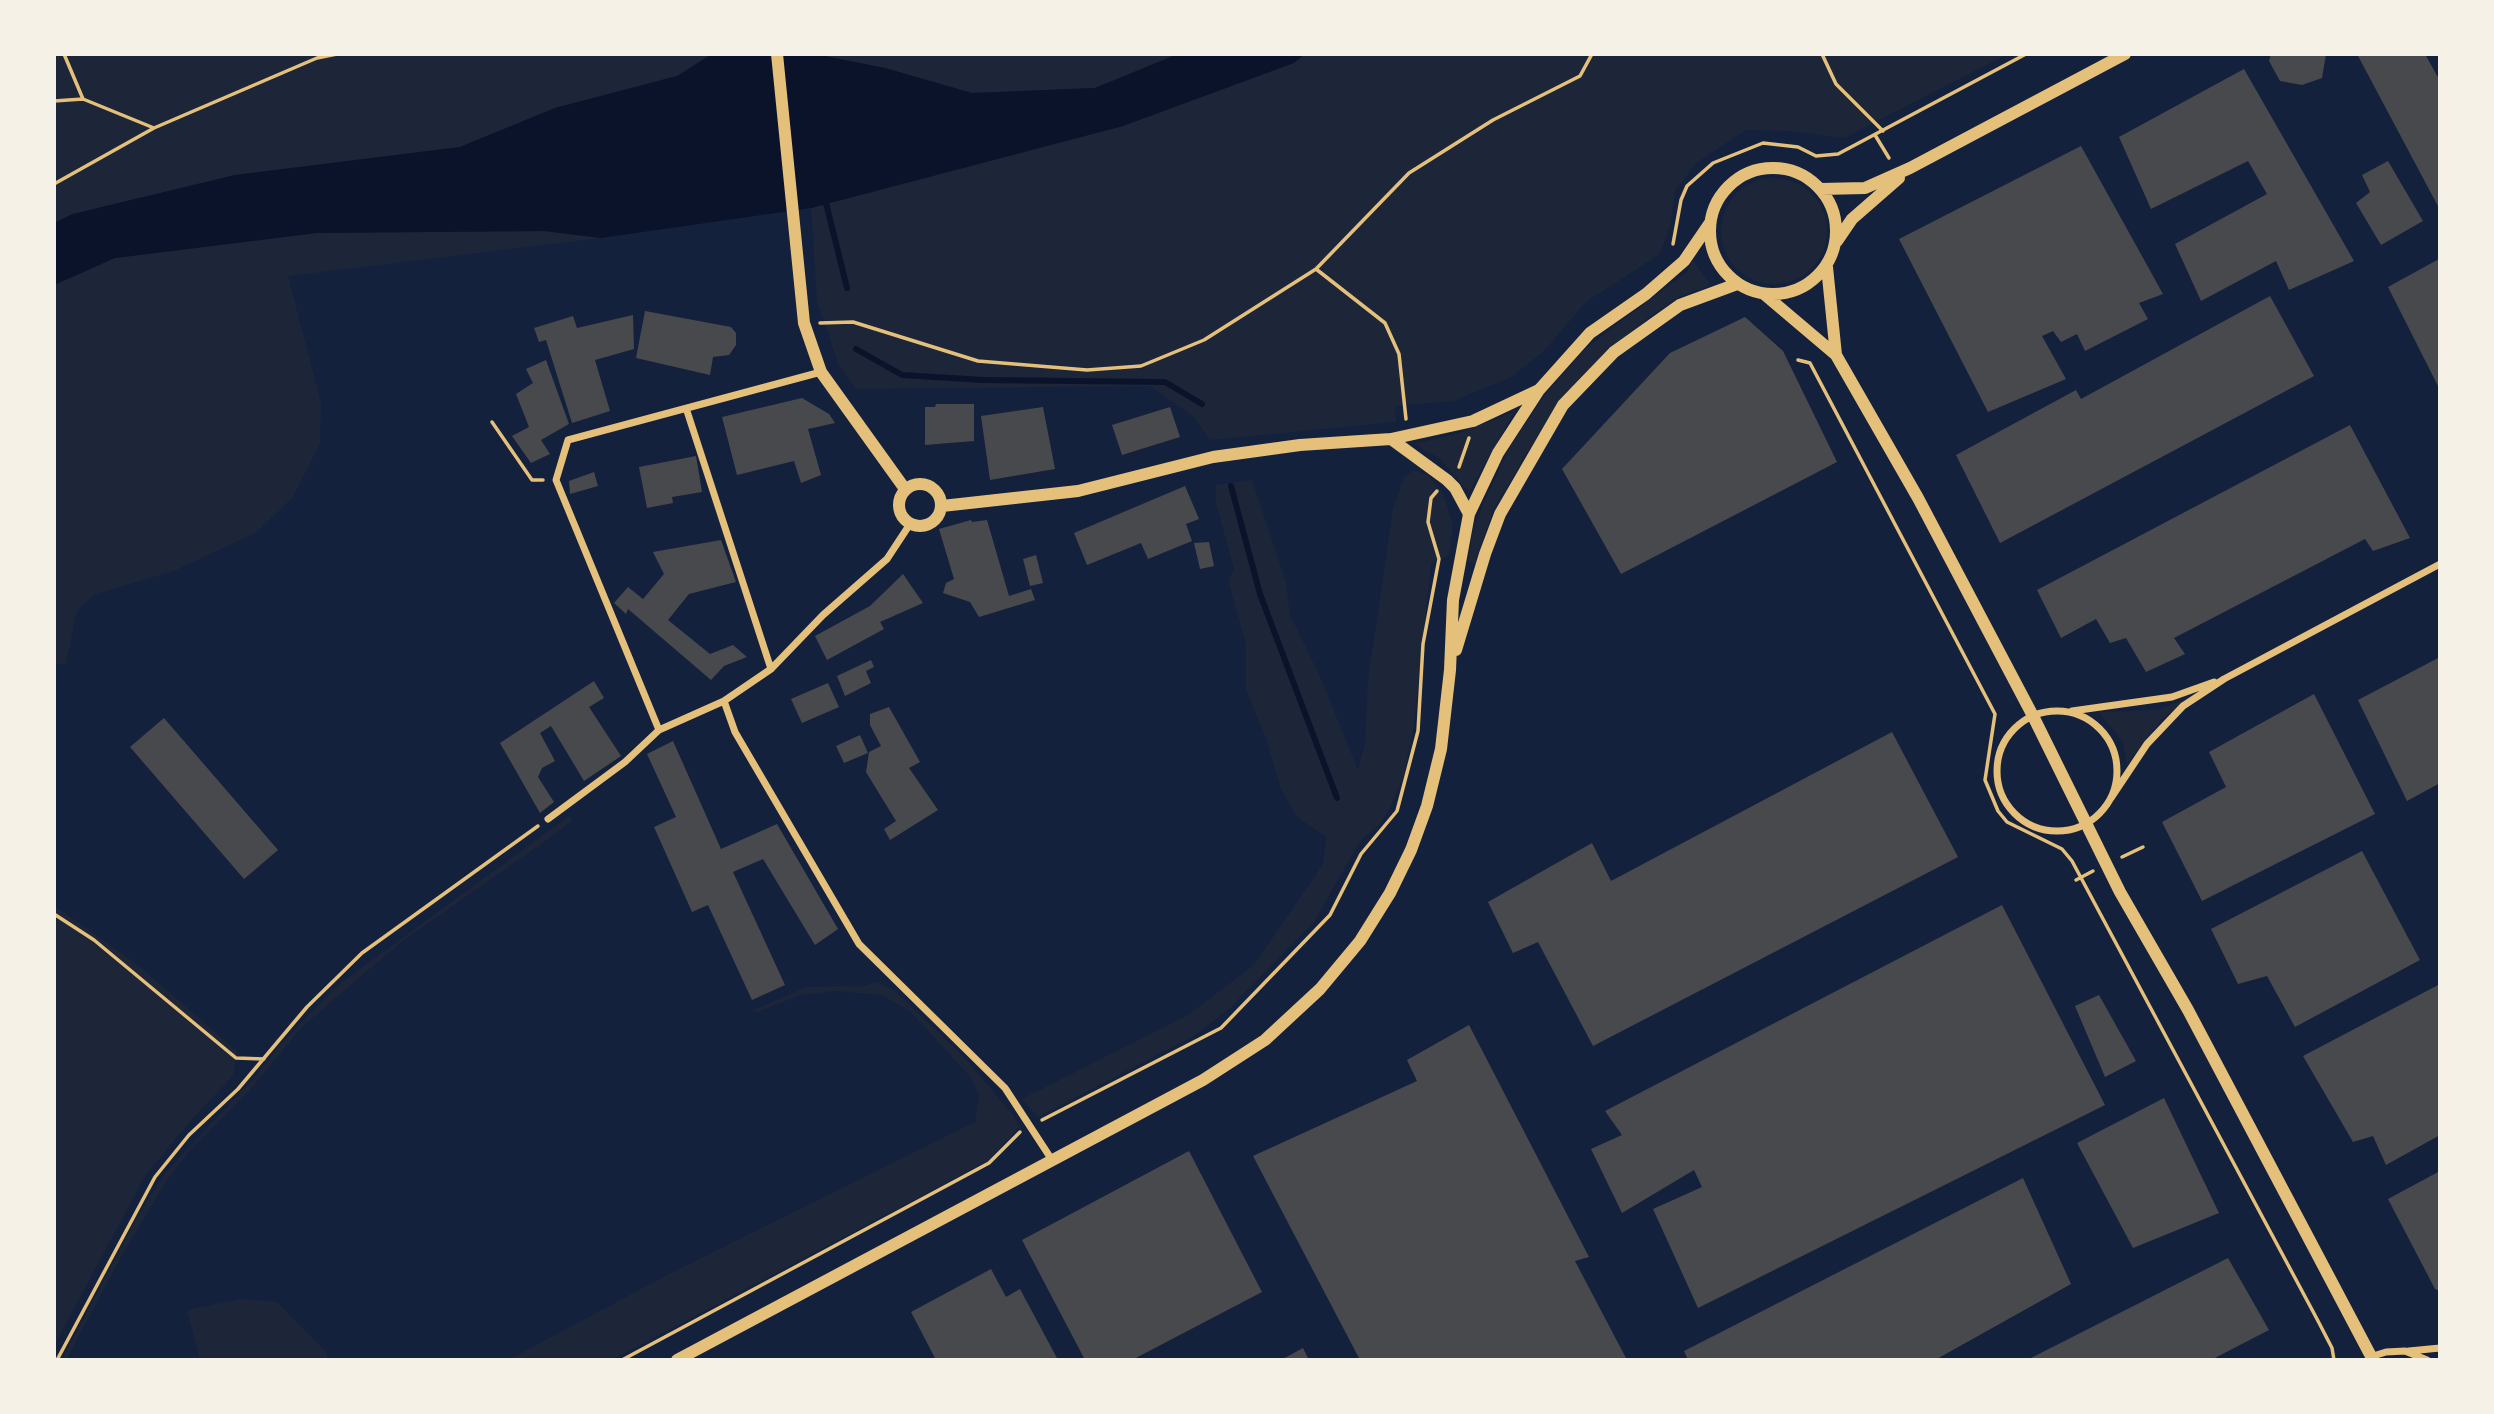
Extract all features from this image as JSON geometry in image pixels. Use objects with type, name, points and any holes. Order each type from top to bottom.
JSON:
[{"type":"street","points":[[777,54],[804,323],[821,372],[905,489]]},
{"type":"street","points":[[1821,189],[1865,188],[1910,168],[2125,54]]},
{"type":"street","points":[[1764,294],[1788,293],[1810,284],[1826,267],[1836,241],[1852,219],[1910,168]]},
{"type":"street","points":[[677,1360],[1203,1080],[1265,1040],[1320,989],[1352,950],[1390,893],[1419,828],[1441,749],[1450,670],[1453,600],[1469,514],[1498,453],[1539,390],[1590,333],[1646,294],[1684,261],[1710,223],[1724,190],[1738,178],[1754,170],[1791,170],[1808,177],[1821,189],[1834,214],[1836,241]]},
{"type":"street","points":[[1710,223],[1711,246],[1721,267],[1737,284],[1764,294],[1836,355],[1918,498],[2033,716],[2120,892],[2188,1010],[2370,1359],[2405,1351],[2440,1348]]},
{"type":"street","points":[[1826,267],[1836,355]]},
{"type":"street","points":[[1450,670],[1500,514],[1563,405],[1614,352],[1680,305],[1737,284]]},
{"type":"street","points":[[659,730],[556,480],[568,440],[821,372]]},
{"type":"street","points":[[942,506],[1078,491],[1213,457],[1300,445],[1391,439],[1469,422],[1539,390]]},
{"type":"street","points":[[686,408],[771,669]]},
{"type":"street","points":[[1391,439],[1447,480],[1455,488],[1469,514]]},
{"type":"street","points":[[917,484],[930,485],[939,494],[942,506],[937,519],[924,526],[910,524],[902,517],[899,508],[905,489],[917,484]]},
{"type":"street","points":[[548,819],[625,762],[659,730],[724,701],[771,669],[823,615],[887,559],[910,524]]},
{"type":"street","points":[[2224,679],[2172,697],[2033,716],[2012,730],[2003,744],[1997,777],[2001,793],[2015,813],[2036,827],[2068,830],[2086,824],[2111,798],[2147,744],[2183,706],[2224,679],[2440,564]]},
{"type":"street","points":[[724,701],[734,732],[859,944],[1005,1088],[1052,1160]]},
{"type":"street","points":[[2065,712],[2084,717],[2099,728],[2110,743],[2116,761],[2116,779],[2111,798]]},
{"type":"street","points":[[2405,1351],[2427,1360]]},
{"type":"path","points":[[64,54],[82,99]]},
{"type":"path","points":[[54,184],[154,128],[317,58],[337,54]]},
{"type":"path","points":[[804,323],[853,322],[978,361],[1087,370],[1141,366],[1204,340],[1316,269],[1409,173],[1493,120],[1580,76],[1592,54]]},
{"type":"path","points":[[1822,54],[1836,84],[1883,131]]},
{"type":"path","points":[[1670,250],[1675,239],[1681,200],[1688,186],[1713,163],[1763,143],[1798,147],[1816,156],[1829,157],[2026,54]]},
{"type":"path","points":[[54,101],[82,99],[154,128]]},
{"type":"path","points":[[1316,269],[1385,323],[1399,354],[1409,435]]},
{"type":"path","points":[[1798,360],[1810,363],[1994,714],[1985,779],[1998,811],[2019,829],[2063,849],[2073,861],[2317,1319],[2332,1348],[2334,1360]]},
{"type":"path","points":[[492,422],[532,480],[556,480]]},
{"type":"path","points":[[622,1360],[989,1163],[1016,1133],[1221,1028],[1330,915],[1361,854],[1397,811],[1409,771],[1418,731],[1423,644],[1439,559],[1428,522],[1431,498],[1459,467],[1471,433],[1469,422]]},
{"type":"path","points":[[57,1360],[155,1177],[189,1135],[238,1089],[307,1007],[362,953],[548,819]]},
{"type":"path","points":[[54,914],[94,940],[236,1058],[264,1059]]},
{"type":"shaded area","points":[[54,54],[712,54],[677,76],[555,108],[460,147],[235,175],[73,214],[54,223]]},
{"type":"shaded area","points":[[712,54],[815,54],[885,68],[972,93],[1095,88],[1178,54],[1305,54],[1294,63],[1123,126],[811,208],[601,238],[544,231],[317,233],[115,258],[54,285],[54,223],[73,214],[235,175],[460,147],[555,108],[677,76]]},
{"type":"shaded area","points":[[815,54],[1178,54],[1095,88],[972,93],[885,68]]},
{"type":"shaded area","points":[[1305,54],[2008,54],[1844,138],[1790,131],[1746,130],[1696,163],[1675,191],[1670,226],[1660,254],[1586,302],[1544,351],[1510,378],[1453,401],[1395,406],[1396,422],[1210,440],[1194,417],[1150,386],[856,389],[839,366],[817,301],[811,208],[1123,126],[1293,63]]},
{"type":"shaded area","points":[[1774,178],[1794,182],[1812,193],[1823,211],[1827,231],[1823,251],[1812,269],[1794,280],[1774,284],[1754,280],[1736,269],[1725,251],[1721,231],[1725,211],[1736,193],[1754,182]]},
{"type":"shaded area","points":[[544,231],[601,238],[288,276],[321,403],[320,444],[293,497],[257,532],[174,571],[95,594],[77,611],[66,664],[54,664],[54,285],[115,258],[317,233]]},
{"type":"shaded area","points":[[1693,260],[1711,285],[1681,296],[1649,317],[1606,353],[1570,390],[1527,452],[1494,509],[1474,565],[1468,560],[1473,530],[1484,502],[1510,447],[1541,400],[1586,348],[1687,272]]},
{"type":"shaded area","points":[[1514,412],[1469,492],[1439,458],[1414,444],[1459,433]]},
{"type":"shaded area","points":[[1414,470],[1428,475],[1443,493],[1453,525],[1449,555],[1431,563],[1414,725],[1404,775],[1391,806],[1379,825],[1360,841],[1314,922],[1229,1009],[1194,1036],[1038,1117],[1022,1099],[1188,1015],[1254,965],[1323,864],[1326,837],[1296,816],[1281,789],[1266,738],[1246,690],[1246,645],[1228,580],[1234,569],[1216,503],[1216,485],[1252,480],[1286,582],[1290,615],[1319,674],[1358,770],[1365,743],[1368,680],[1393,509],[1404,477]]},
{"type":"shaded area","points":[[2189,698],[2162,719],[2127,764],[2123,742],[2099,712],[2156,710]]},
{"type":"shaded area","points":[[569,816],[573,820],[401,942],[302,1027],[249,1091],[191,1149],[167,1180],[121,1257],[66,1360],[62,1360],[136,1219],[165,1173],[255,1077],[282,1043],[338,985]]},
{"type":"shaded area","points":[[54,905],[138,965],[237,1051],[233,1076],[192,1119],[145,1176],[54,1346]]},
{"type":"shaded area","points":[[874,982],[893,989],[964,1057],[1014,1116],[1019,1127],[989,1160],[612,1360],[508,1360],[671,1273],[975,1122],[979,1096],[972,1079],[910,1011],[881,995],[835,991],[801,995],[758,1012],[753,1010],[807,987],[867,986]]},
{"type":"shaded area","points":[[241,1299],[277,1302],[327,1353],[328,1360],[200,1360],[187,1310]]},
{"type":"building","points":[[2271,54],[2326,54],[2322,78],[2302,85],[2280,81],[2269,61]]},
{"type":"building","points":[[2357,54],[2425,54],[2440,81],[2440,210]]},
{"type":"building","points":[[2244,69],[2354,261],[2289,290],[2276,261],[2201,301],[2175,244],[2267,194],[2248,161],[2151,209],[2119,137]]},
{"type":"building","points":[[2081,146],[2163,294],[2139,303],[2148,319],[2085,351],[2077,334],[2061,342],[2053,331],[2042,336],[2066,379],[1988,412],[1899,239]]},
{"type":"building","points":[[2388,161],[2423,221],[2381,245],[2356,203],[2370,192],[2362,175]]},
{"type":"building","points":[[2439,259],[2440,261],[2440,390],[2388,287]]},
{"type":"building","points":[[2270,296],[2314,376],[2000,543],[1956,455],[2076,390],[2081,399]]},
{"type":"building","points":[[645,311],[731,327],[736,333],[736,345],[729,355],[713,357],[710,375],[636,358]]},
{"type":"building","points":[[633,315],[634,349],[595,360],[610,411],[572,423],[546,340],[539,342],[534,328],[573,316],[577,328]]},
{"type":"building","points":[[1745,317],[1783,351],[1837,462],[1621,574],[1562,469],[1670,353]]},
{"type":"building","points":[[546,360],[569,424],[541,440],[550,454],[531,463],[512,436],[529,427],[516,394],[533,383],[526,369]]},
{"type":"building","points":[[802,398],[829,414],[835,423],[808,429],[821,475],[801,483],[794,461],[737,475],[722,417]]},
{"type":"building","points":[[936,404],[974,404],[974,441],[925,445],[925,407],[935,407]]},
{"type":"building","points":[[1043,407],[1055,469],[990,480],[981,416]]},
{"type":"building","points":[[1170,407],[1180,437],[1122,455],[1112,425]]},
{"type":"building","points":[[2350,425],[2410,538],[2373,551],[2365,539],[2174,638],[2185,654],[2146,672],[2126,638],[2110,643],[2096,619],[2061,638],[2037,590]]},
{"type":"building","points":[[696,456],[702,492],[672,497],[673,503],[647,508],[639,467]]},
{"type":"building","points":[[594,472],[598,486],[570,494],[569,481]]},
{"type":"building","points":[[1185,486],[1199,519],[1186,524],[1192,541],[1148,559],[1141,543],[1087,565],[1074,533]]},
{"type":"building","points":[[971,520],[987,520],[1009,596],[1031,589],[1035,600],[979,617],[970,602],[943,593],[946,583],[954,579],[939,529]]},
{"type":"building","points":[[721,540],[736,582],[689,594],[668,620],[710,654],[733,645],[747,657],[724,666],[711,680],[628,609],[626,614],[614,603],[628,587],[643,599],[664,574],[653,552]]},
{"type":"building","points":[[1209,542],[1214,566],[1200,569],[1194,543]]},
{"type":"building","points":[[1036,555],[1043,583],[1030,586],[1023,559]]},
{"type":"building","points":[[903,574],[923,603],[880,622],[884,629],[827,660],[815,636],[870,606]]},
{"type":"building","points":[[2440,657],[2440,783],[2407,801],[2358,700]]},
{"type":"building","points":[[871,660],[874,667],[866,671],[871,683],[845,696],[837,676]]},
{"type":"building","points":[[594,681],[604,698],[589,707],[621,756],[584,781],[551,726],[540,733],[555,761],[542,768],[538,777],[554,802],[540,813],[500,743]]},
{"type":"building","points":[[828,683],[839,707],[802,723],[791,699]]},
{"type":"building","points":[[2314,694],[2375,814],[2202,901],[2162,822],[2226,787],[2209,752]]},
{"type":"building","points":[[889,707],[920,762],[909,768],[938,810],[890,840],[884,829],[896,821],[866,772],[869,752],[881,746],[870,725],[870,714]]},
{"type":"building","points":[[164,718],[278,850],[244,879],[130,747]]},
{"type":"building","points":[[1892,732],[1958,857],[1593,1046],[1538,942],[1513,953],[1488,902],[1592,843],[1611,881]]},
{"type":"building","points":[[860,735],[868,753],[844,763],[836,746]]},
{"type":"building","points":[[673,741],[721,849],[777,824],[838,929],[815,945],[763,859],[733,872],[785,985],[752,1000],[708,905],[692,912],[654,827],[676,817],[647,754]]},
{"type":"building","points":[[2362,851],[2420,960],[2295,1027],[2267,976],[2238,984],[2211,929]]},
{"type":"building","points":[[2002,905],[2105,1105],[1698,1308],[1653,1209],[1702,1187],[1694,1170],[1622,1213],[1591,1149],[1622,1135],[1605,1111]]},
{"type":"building","points":[[2440,984],[2440,1135],[2386,1165],[2373,1136],[2353,1142],[2303,1056]]},
{"type":"building","points":[[2099,995],[2136,1061],[2105,1077],[2075,1006]]},
{"type":"building","points":[[1469,1025],[1589,1257],[1575,1261],[1627,1360],[1360,1360],[1253,1156],[1417,1081],[1407,1060]]},
{"type":"building","points":[[2164,1098],[2219,1213],[2133,1248],[2077,1143]]},
{"type":"building","points":[[1189,1151],[1262,1292],[1132,1360],[1085,1360],[1022,1240]]},
{"type":"building","points":[[2440,1171],[2440,1291],[2435,1289],[2388,1199]]},
{"type":"building","points":[[2023,1178],[2071,1284],[1935,1360],[1688,1360],[1684,1351]]},
{"type":"building","points":[[2228,1258],[2269,1330],[2211,1360],[2027,1360]]},
{"type":"building","points":[[991,1269],[1006,1297],[1020,1289],[1058,1360],[936,1360],[911,1312]]},
{"type":"building","points":[[1303,1348],[1309,1360],[1281,1360]]},
{"type":"waterway","points":[[825,199],[847,288]]},
{"type":"waterway","points":[[856,349],[902,375],[983,380],[1165,382],[1202,404]]},
{"type":"waterway","points":[[1231,486],[1260,594],[1337,798]]}]
